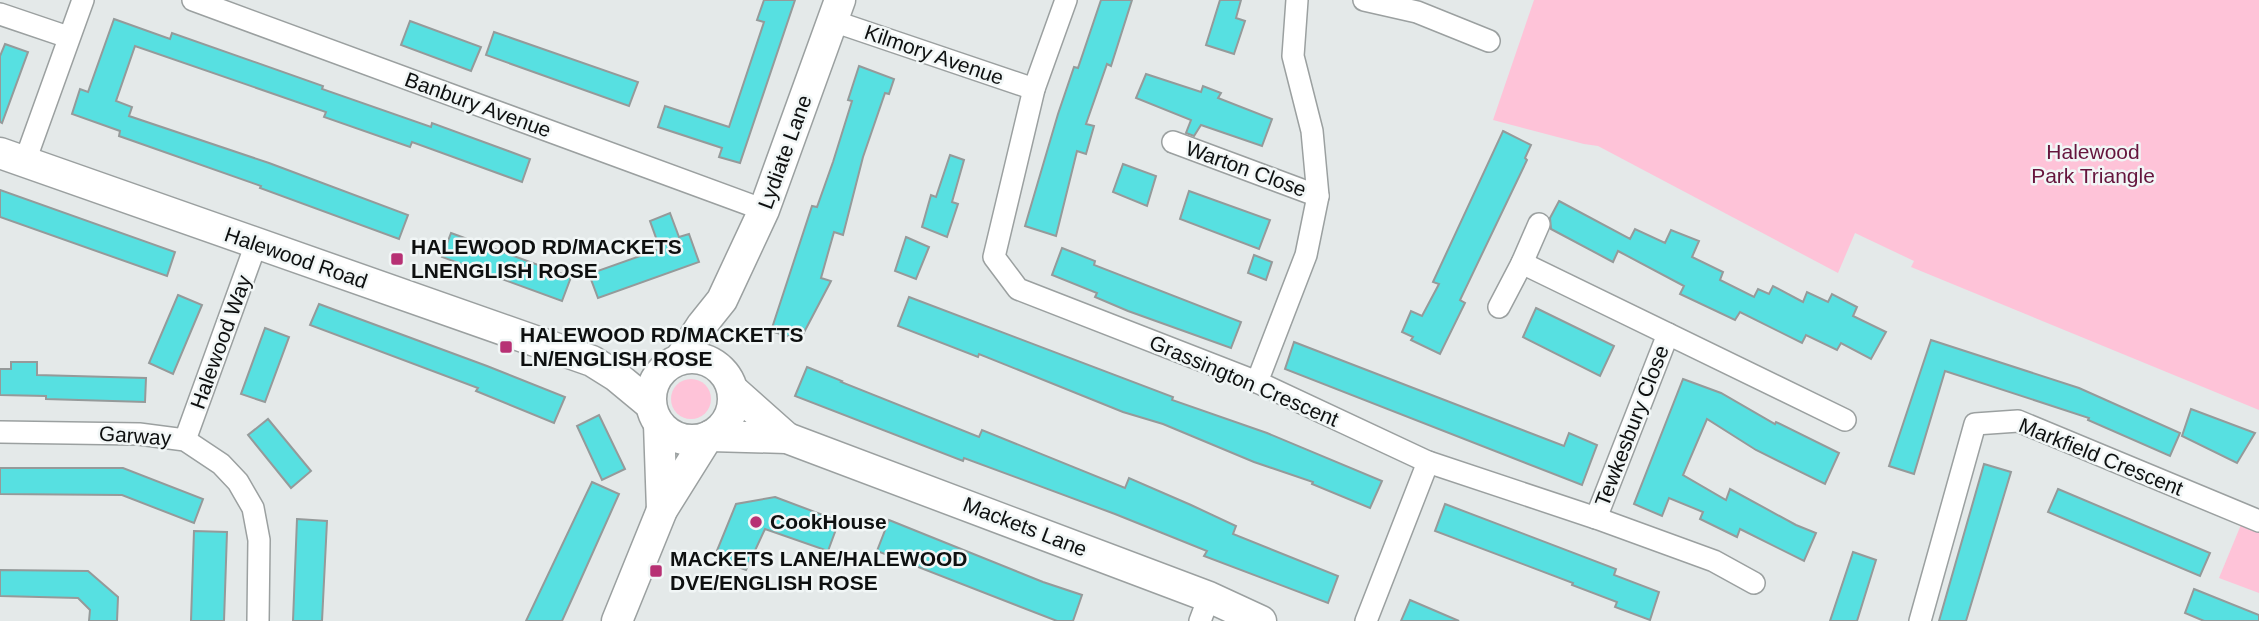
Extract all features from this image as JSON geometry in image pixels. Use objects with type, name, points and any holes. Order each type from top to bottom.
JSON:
[{"type":"street","points":[[13,157],[83,0]]},
{"type":"street","name":"Banbury Avenue","points":[[193,0],[764,210]]},
{"type":"street","name":"Grassington Crescent","points":[[1066,0],[1034,89],[994,257],[1018,289],[1257,383],[1428,462],[1597,518],[1714,561],[1755,583]]},
{"type":"street","points":[[1257,383],[1306,255],[1318,196],[1312,131],[1293,56],[1297,0]]},
{"type":"street","points":[[1364,0],[1417,12],[1489,41]]},
{"type":"street","name":"Lydiate Lane","points":[[674,362],[722,300],[764,210],[836,11]]},
{"type":"street","name":"Kilmory Avenue","points":[[836,11],[1034,89]]},
{"type":"street","points":[[0,14],[68,37]]},
{"type":"street","name":"Warton Close","points":[[1173,142],[1318,196]]},
{"type":"street","name":"Halewood Road","points":[[13,157],[592,361],[616,376],[655,415]]},
{"type":"street","points":[[1499,307],[1539,224]]},
{"type":"street","name":"Halewood Way","points":[[185,440],[256,244]]},
{"type":"street","name":"Tewkesbury Close","points":[[1522,263],[1845,420]]},
{"type":"street","name":"Lydiate Lane","points":[[722,300],[718,346],[726,379]]},
{"type":"street","name":"Tewkesbury Close","points":[[1597,518],[1668,334]]},
{"type":"street","points":[[655,415],[668,433],[680,439],[694,441],[708,437],[722,429],[729,417],[733,404],[726,379],[707,360],[693,357],[674,362],[654,383],[655,415],[662,510]]},
{"type":"street","name":"Halewood Road","points":[[592,361],[674,362]]},
{"type":"street","name":"Mackets Lane","points":[[726,379],[787,438]]},
{"type":"street","name":"Markfield Crescent","points":[[1920,621],[1975,424],[2018,421],[2259,521]]},
{"type":"street","name":"Garway","points":[[0,432],[139,435],[185,440],[221,464],[238,482],[253,508],[259,540],[258,621]]},
{"type":"street","points":[[617,621],[662,510],[708,437]]},
{"type":"street","name":"Mackets Lane","points":[[708,437],[787,438],[1204,609],[1261,621]]},
{"type":"street","points":[[1366,621],[1428,462]]},
{"type":"green space","name":"Halewood Park Triangle","points":[[1534,0],[2259,0],[2259,410],[1911,267],[1914,261],[1855,233],[1838,273],[1598,146],[1493,120]]},
{"type":"green space","points":[[691,379],[699,380],[705,385],[710,391],[710,407],[705,413],[699,418],[691,419],[683,418],[677,413],[672,407],[671,399],[672,391],[677,385],[683,380]]},
{"type":"green space","points":[[2245,515],[2259,521],[2259,593],[2219,578]]},
{"type":"building","points":[[764,0],[795,0],[740,163],[719,157],[722,148],[658,127],[665,106],[729,127],[764,22],[757,20]]},
{"type":"building","points":[[1101,0],[1132,0],[1111,66],[1107,64],[1086,124],[1094,126],[1086,154],[1077,151],[1056,236],[1025,226],[1058,114],[1074,67],[1078,68]]},
{"type":"building","points":[[1220,0],[1241,0],[1236,18],[1245,21],[1234,54],[1206,45]]},
{"type":"building","points":[[114,19],[170,39],[172,33],[323,86],[322,89],[431,127],[432,123],[530,159],[522,182],[412,142],[410,147],[324,117],[326,112],[135,46],[116,101],[132,107],[129,116],[269,163],[408,215],[399,239],[119,136],[120,131],[72,114],[80,89],[88,92]]},
{"type":"building","points":[[410,21],[481,47],[471,71],[401,45]]},
{"type":"building","points":[[494,32],[638,82],[629,106],[486,55]]},
{"type":"building","points":[[5,44],[28,52],[2,123],[0,56]]},
{"type":"building","points":[[859,66],[894,79],[889,94],[885,93],[863,157],[843,235],[834,232],[821,278],[831,281],[800,340],[771,331],[812,206],[817,207],[833,162],[852,101],[848,100]]},
{"type":"building","points":[[1146,74],[1201,92],[1203,86],[1221,93],[1218,98],[1272,119],[1262,146],[1201,125],[1194,136],[1186,133],[1191,120],[1136,98]]},
{"type":"building","points":[[1503,131],[1531,145],[1525,158],[1527,160],[1460,300],[1465,303],[1440,354],[1411,340],[1413,337],[1402,332],[1411,311],[1422,316],[1439,284],[1433,282]]},
{"type":"building","points":[[950,155],[964,160],[952,202],[958,204],[947,237],[922,227],[931,195],[936,197]]},
{"type":"building","points":[[1123,164],[1156,176],[1147,206],[1113,192]]},
{"type":"building","points":[[0,190],[175,252],[167,276],[0,217]]},
{"type":"building","points":[[1189,191],[1270,220],[1259,249],[1180,219]]},
{"type":"building","points":[[1559,201],[1630,239],[1635,229],[1665,243],[1671,230],[1699,241],[1692,257],[1723,272],[1720,280],[1754,297],[1758,289],[1769,294],[1773,286],[1803,302],[1807,292],[1828,302],[1832,294],[1857,307],[1853,316],[1886,332],[1871,359],[1841,343],[1837,350],[1806,335],[1802,343],[1740,312],[1735,320],[1680,294],[1684,286],[1618,251],[1613,262],[1551,229],[1550,218]]},
{"type":"building","points":[[670,213],[679,237],[689,234],[699,262],[598,298],[589,274],[660,249],[650,221]]},
{"type":"building","points":[[451,233],[571,277],[562,301],[442,257]]},
{"type":"building","points":[[906,237],[929,247],[916,279],[895,271]]},
{"type":"building","points":[[1062,248],[1095,261],[1094,265],[1241,322],[1231,348],[1128,311],[1095,297],[1097,293],[1052,275]]},
{"type":"building","points":[[1254,255],[1272,262],[1266,280],[1248,273]]},
{"type":"building","points":[[178,295],[202,305],[173,374],[149,363]]},
{"type":"building","points":[[909,297],[1173,397],[1172,400],[1267,433],[1382,481],[1370,508],[1312,484],[1313,482],[1254,462],[1163,424],[1123,412],[979,354],[978,357],[898,326]]},
{"type":"building","points":[[319,304],[565,397],[554,423],[476,391],[478,388],[310,325]]},
{"type":"building","points":[[1536,308],[1614,346],[1600,376],[1523,337]]},
{"type":"building","points":[[265,328],[289,337],[265,402],[241,394]]},
{"type":"building","points":[[1931,340],[2079,388],[2180,433],[2170,456],[2088,420],[2089,418],[1945,371],[1914,474],[1889,466]]},
{"type":"building","points":[[1294,342],[1564,446],[1569,433],[1597,445],[1582,485],[1285,369]]},
{"type":"building","points":[[11,362],[37,362],[37,375],[146,378],[145,402],[0,395],[0,369],[11,369]]},
{"type":"building","points":[[807,367],[979,437],[982,430],[1125,488],[1129,478],[1191,505],[1236,526],[1233,534],[1338,576],[1328,603],[1204,556],[1207,551],[1115,514],[964,458],[963,461],[795,396]]},
{"type":"building","points":[[1683,379],[1721,393],[1775,424],[1776,422],[1839,453],[1825,484],[1756,450],[1707,419],[1683,475],[1726,500],[1730,489],[1816,533],[1804,561],[1740,529],[1737,537],[1700,519],[1703,512],[1669,498],[1662,516],[1634,504]]},
{"type":"building","points":[[2191,409],[2255,433],[2237,463],[2182,436]]},
{"type":"building","points":[[599,415],[625,469],[602,480],[577,426]]},
{"type":"building","points":[[268,419],[311,471],[291,488],[248,435]]},
{"type":"building","points":[[1984,464],[2011,472],[1966,621],[1939,621]]},
{"type":"building","points":[[0,468],[123,468],[203,499],[194,523],[122,495],[0,494]]},
{"type":"building","points":[[592,482],[619,494],[562,621],[526,621]]},
{"type":"building","points":[[2058,489],[2210,553],[2200,576],[2048,512]]},
{"type":"building","points":[[775,497],[839,521],[828,551],[765,529],[746,570],[714,558],[736,504]]},
{"type":"building","points":[[1445,504],[1616,569],[1614,575],[1659,592],[1650,620],[1615,607],[1617,602],[1572,585],[1573,583],[1435,531]]},
{"type":"building","points":[[297,519],[327,521],[322,621],[293,621]]},
{"type":"building","points":[[889,520],[1082,595],[1073,621],[1057,621],[877,551]]},
{"type":"building","points":[[194,531],[227,532],[224,621],[191,621]]},
{"type":"building","points":[[1853,552],[1876,560],[1857,621],[1830,621]]},
{"type":"building","points":[[0,570],[88,571],[118,597],[117,621],[89,621],[90,610],[78,598],[0,596]]},
{"type":"building","points":[[2194,589],[2259,615],[2259,621],[2204,621],[2185,613]]},
{"type":"building","points":[[1410,600],[1459,621],[1401,621]]},
{"type":"place","name":"HALEWOOD RD/MACKETS LNENGLISH ROSE","points":[[397,259]]},
{"type":"place","name":"HALEWOOD RD/MACKETTS LN/ENGLISH ROSE","points":[[506,347]]},
{"type":"place","name":"CookHouse","points":[[756,522]]},
{"type":"place","name":"MACKETS LANE/HALEWOOD DVE/ENGLISH ROSE","points":[[656,571]]}]
